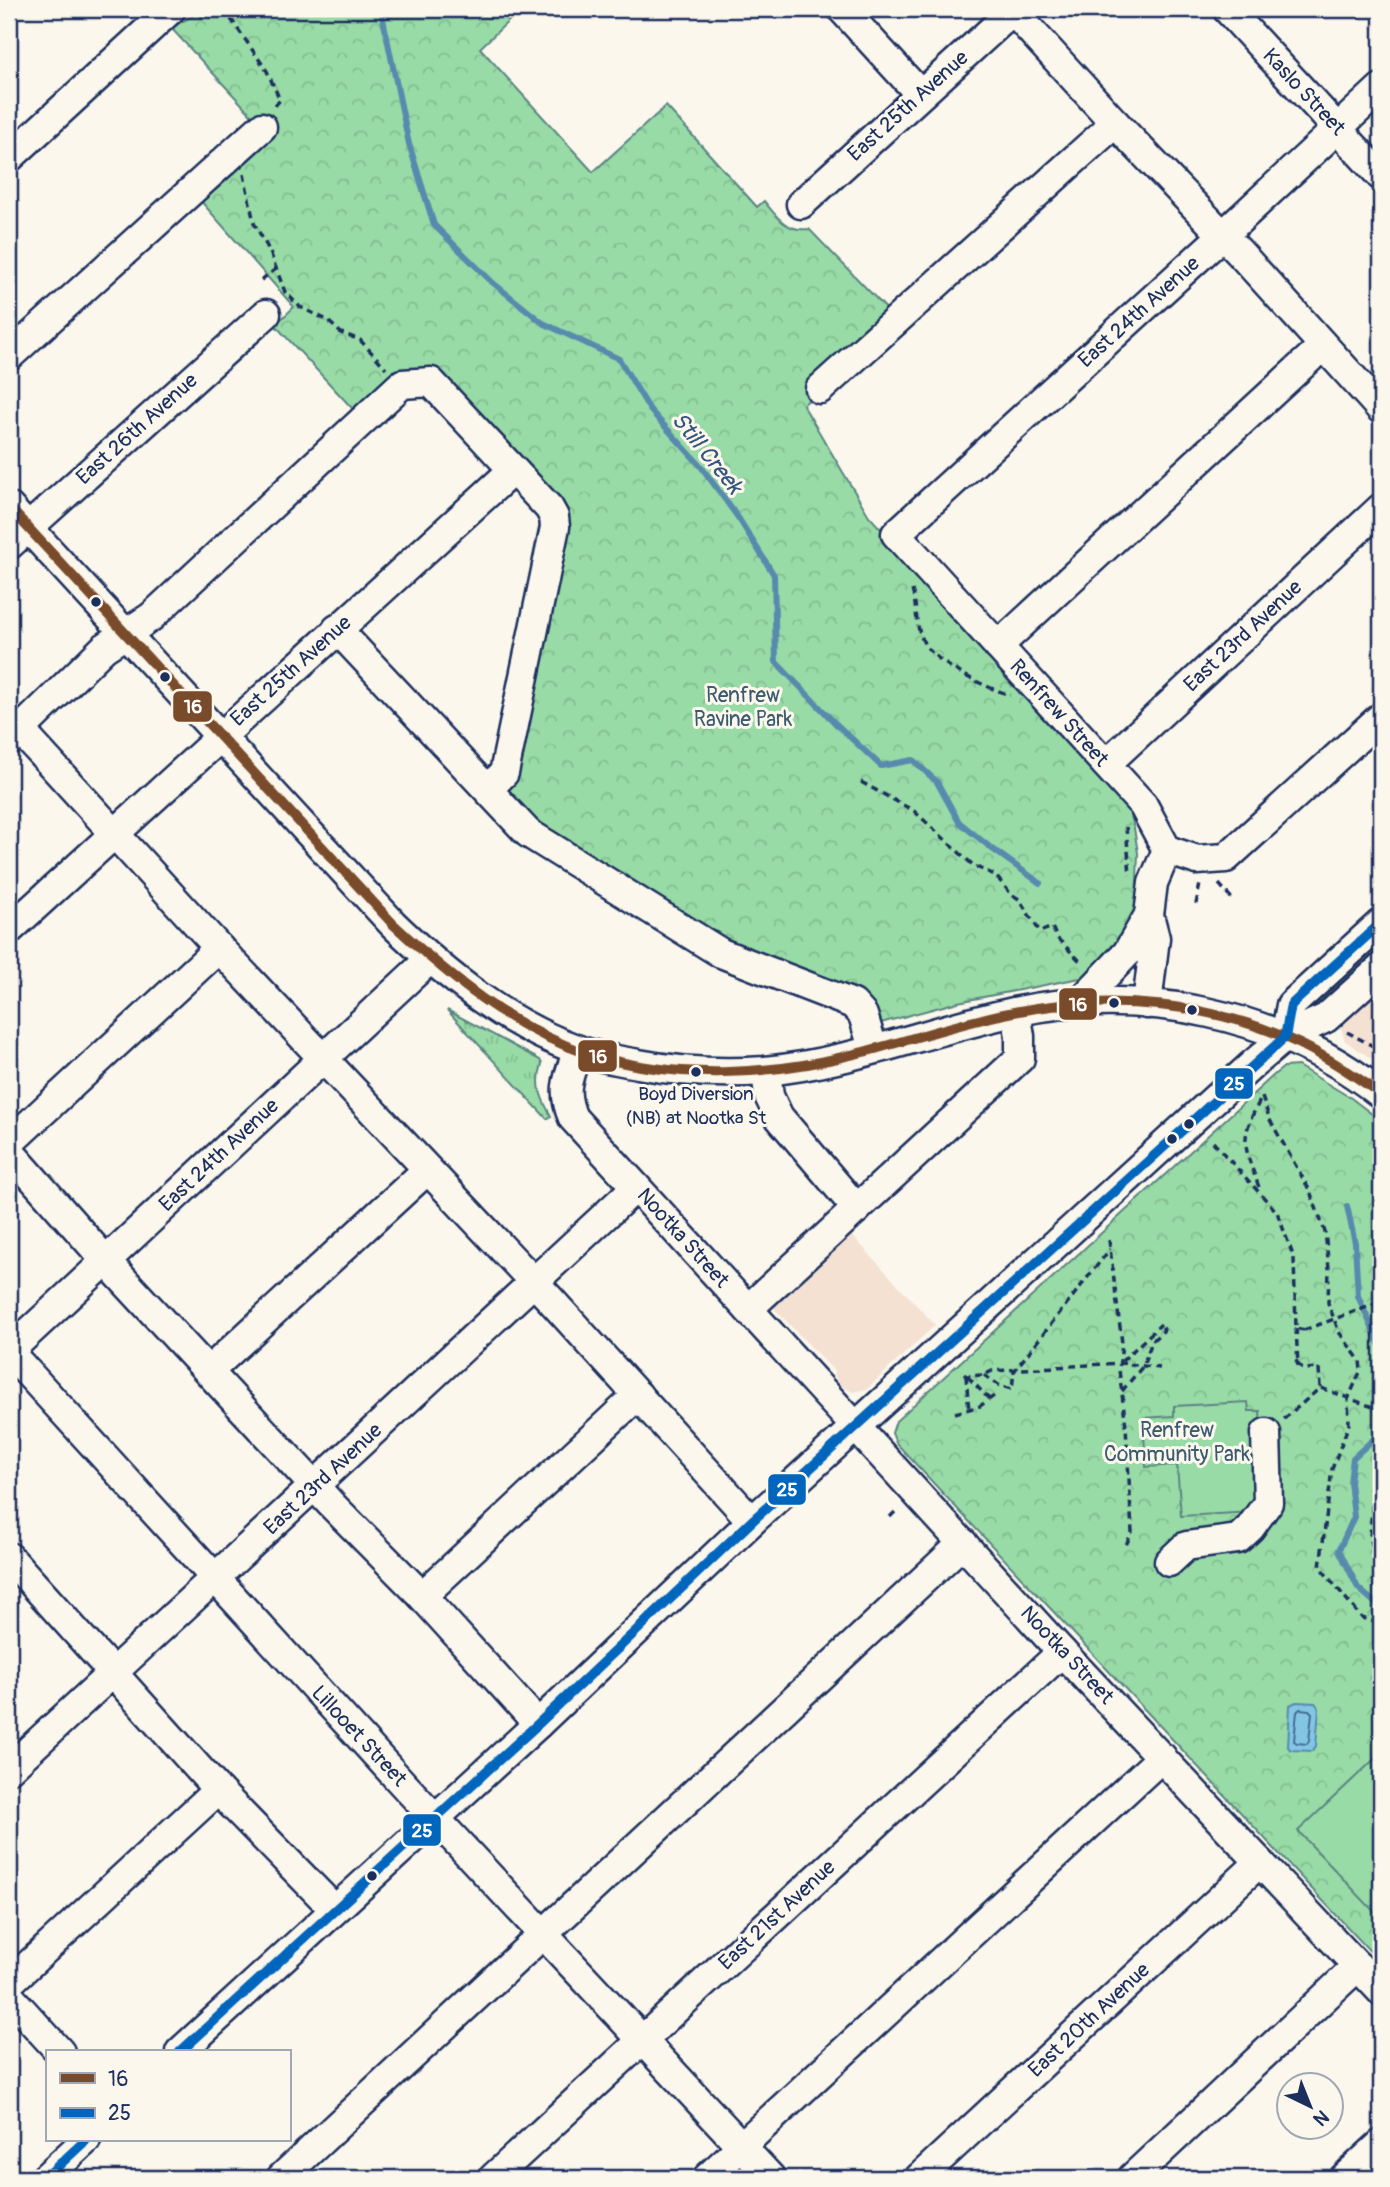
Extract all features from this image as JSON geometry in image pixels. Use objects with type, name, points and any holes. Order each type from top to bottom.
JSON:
[{"type":"street","points":[[9,158],[171,9]]},
{"type":"street","points":[[842,9],[920,94]]},
{"type":"street","points":[[1013,10],[1381,409]]},
{"type":"street","name":"East 25th Avenue","points":[[801,204],[1013,10]]},
{"type":"street","name":"Kaslo Street","points":[[1234,11],[1381,176]]},
{"type":"street","name":"East 24th Avenue","points":[[896,534],[1381,88]]},
{"type":"street","points":[[820,389],[1115,123]]},
{"type":"street","points":[[9,356],[262,127]]},
{"type":"street","name":"East 26th Avenue","points":[[15,527],[266,314]]},
{"type":"street","points":[[998,646],[1322,346]]},
{"type":"street","points":[[488,789],[504,772],[555,527],[549,508],[431,382],[402,384],[151,618],[104,648],[15,736],[115,832],[219,948],[639,1395],[752,1521]]},
{"type":"street","name":"East 25th Avenue","points":[[9,930],[513,470]]},
{"type":"street","name":"East 23rd Avenue","points":[[1106,764],[1381,508]]},
{"type":"street","points":[[15,527],[126,634],[393,924],[430,959],[472,994],[521,1025],[578,1050],[613,1060],[682,1071],[766,1070],[796,1066],[1016,1012],[1079,1003],[1147,1004],[1227,1016],[1284,1037],[1322,1053],[1381,1094]]},
{"type":"street","name":"Renfrew Street","points":[[896,534],[1143,805],[1167,850]]},
{"type":"street","points":[[337,629],[528,833],[721,953],[853,1004],[863,1015],[873,1048]]},
{"type":"street","points":[[1147,1004],[1155,938],[1149,915],[1153,883],[1167,850],[1197,860],[1226,858],[1381,717]]},
{"type":"street","points":[[1079,1003],[1127,953],[1149,915]]},
{"type":"street","points":[[1284,1037],[1291,1005],[1381,923]]},
{"type":"street","points":[[9,1143],[219,948]]},
{"type":"street","name":"East 24th Avenue","points":[[9,1351],[430,959]]},
{"type":"street","points":[[182,2050],[538,1724],[752,1521],[1284,1037],[1326,1018],[1381,968]]},
{"type":"street","points":[[748,1309],[1020,1058],[1016,1012]]},
{"type":"street","name":"Nootka Street","points":[[578,1050],[567,1083],[566,1101],[573,1118],[1062,1652],[1381,1991]]},
{"type":"street","points":[[766,1070],[769,1096],[779,1117],[857,1209]]},
{"type":"street","points":[[9,1151],[107,1261],[315,1486],[422,1596],[538,1724]]},
{"type":"street","points":[[209,1371],[427,1170]]},
{"type":"street","name":"East 23rd Avenue","points":[[9,1769],[636,1187]]},
{"type":"street","name":"Lillooet Street","points":[[9,1351],[214,1579],[542,1935],[771,2178]]},
{"type":"street","points":[[422,1596],[639,1395]]},
{"type":"street","points":[[1169,1562],[1186,1546],[1238,1539],[1250,1528],[1268,1503],[1266,1433]]},
{"type":"street","points":[[281,2178],[963,1543]]},
{"type":"street","points":[[9,1559],[218,1790],[334,1909]]},
{"type":"street","name":"East 21st Avenue","points":[[493,2178],[1062,1652]]},
{"type":"street","points":[[707,2178],[1162,1757]]},
{"type":"street","points":[[9,1983],[218,1790]]},
{"type":"street","name":"East 20th Avenue","points":[[919,2178],[1259,1862]]},
{"type":"street","points":[[1132,2178],[1359,1966]]},
{"type":"street","points":[[9,1996],[58,2050]]},
{"type":"street","points":[[45,2178],[84,2142]]},
{"type":"street","points":[[1344,2178],[1381,2144]]},
{"type":"path","points":[[200,17],[214,9]]},
{"type":"path","points":[[224,9],[267,71],[280,100],[262,127]]},
{"type":"path","points":[[238,164],[245,174],[254,223],[270,253],[285,292],[300,307],[327,320],[341,333],[360,340],[402,384]]},
{"type":"path","points":[[261,279],[275,269]]},
{"type":"path","points":[[914,556],[908,573],[916,603],[916,621],[929,651],[992,689],[1014,696]]},
{"type":"path","points":[[861,782],[914,811],[974,866],[995,875],[1011,894],[1019,899],[1040,932],[1052,927],[1057,938],[1089,969]]},
{"type":"path","points":[[1123,820],[1127,830],[1129,881]]},
{"type":"path","points":[[1214,878],[1234,901]]},
{"type":"path","points":[[1196,904],[1200,882],[1207,880]]},
{"type":"path","points":[[1345,1030],[1373,1046],[1381,1045]]},
{"type":"path","points":[[1260,1191],[1246,1152],[1246,1135],[1248,1122],[1262,1097],[1270,1121],[1310,1191],[1325,1232],[1329,1268],[1328,1303],[1339,1332],[1360,1361],[1361,1370],[1348,1399],[1349,1424],[1332,1469],[1320,1567],[1362,1618],[1381,1624]]},
{"type":"path","points":[[1213,1142],[1277,1212],[1294,1258],[1298,1365]]},
{"type":"path","points":[[1109,1240],[1122,1343],[1120,1363],[1132,1532],[1126,1545]]},
{"type":"path","points":[[984,1375],[1000,1386],[1012,1389],[1014,1371],[1112,1247]]},
{"type":"path","points":[[1296,1328],[1304,1330],[1381,1301]]},
{"type":"path","points":[[1120,1363],[1161,1324],[1164,1330],[1152,1341],[1143,1366],[1122,1391]]},
{"type":"path","points":[[1296,1360],[1298,1365],[1305,1369],[1319,1368],[1320,1388]]},
{"type":"path","points":[[965,1375],[1120,1363],[1160,1368]]},
{"type":"path","points":[[965,1375],[989,1399]]},
{"type":"path","points":[[965,1375],[969,1411]]},
{"type":"path","points":[[1320,1388],[1378,1409]]},
{"type":"path","points":[[1266,1433],[1320,1388]]},
{"type":"path","points":[[955,1413],[969,1411],[994,1396]]},
{"type":"path","points":[[1381,1470],[1373,1494],[1370,1537],[1381,1566]]},
{"type":"path","points":[[890,1517],[900,1507]]},
{"type":"shaded area","points":[[1381,983],[1381,1065],[1345,1041],[1341,1028],[1343,1019]]},
{"type":"shaded area","points":[[848,1231],[935,1325],[867,1389],[853,1392],[837,1381],[833,1370],[768,1302]]},
{"type":"green space","name":"Renfrew Ravine Park","points":[[205,9],[510,9],[515,15],[480,48],[593,172],[666,106],[757,207],[764,201],[788,226],[809,229],[898,321],[803,405],[869,516],[1113,785],[1129,807],[1138,853],[1136,906],[1132,925],[1097,971],[1080,978],[958,1002],[881,1023],[846,996],[721,953],[488,789],[555,527],[432,382],[363,420],[275,325],[294,307],[192,191],[262,126],[171,28]]},
{"type":"green space","points":[[1381,940],[1381,954],[1315,1009],[1315,1004]]},
{"type":"green space","points":[[447,1010],[540,1060],[540,1091],[551,1116],[547,1119]]},
{"type":"green space","name":"Renfrew Community Park","points":[[1298,1066],[1351,1098],[1381,1121],[1381,1963],[896,1443],[892,1433],[896,1421],[1275,1074],[1284,1067]]},
{"type":"green space","points":[[1248,1402],[1249,1411],[1260,1411],[1265,1495],[1254,1496],[1254,1512],[1181,1516],[1177,1465],[1146,1467],[1143,1418],[1174,1416],[1174,1406]]},
{"type":"green space","points":[[1381,1753],[1381,1919],[1298,1831]]},
{"type":"water","points":[[1296,1702],[1315,1703],[1319,1708],[1316,1746],[1312,1751],[1291,1750],[1288,1747],[1290,1705]]},
{"type":"waterway","name":"Still Creek","points":[[381,9],[409,144],[434,225],[492,282],[543,323],[619,359],[650,410],[700,465],[739,519],[774,575],[776,662],[881,766],[913,760],[937,782],[959,822],[1040,883]]},
{"type":"waterway","name":"Still Creek","points":[[1347,1206],[1355,1243],[1358,1296],[1381,1348]]},
{"type":"waterway","name":"Still Creek","points":[[1381,1427],[1379,1434],[1353,1458],[1350,1482],[1354,1517],[1339,1550],[1358,1588],[1381,1608]]},
{"type":"transit line","name":"16","points":[[9,507],[393,924],[459,982],[507,1015],[559,1042],[586,1053],[654,1068],[723,1072],[757,1070],[826,1061],[975,1021],[1050,1006],[1086,1003],[1159,1005],[1196,1010],[1266,1030],[1321,1055],[1381,1094]]},
{"type":"transit line","name":"25","points":[[182,2050],[538,1724],[752,1521],[1285,1037],[1291,1005],[1381,923]]},
{"type":"transit line","name":"25","points":[[45,2178],[84,2142]]},
{"type":"place","name":"Boyd Diversion (NB) at Nootka St","points":[[696,1072]]}]
